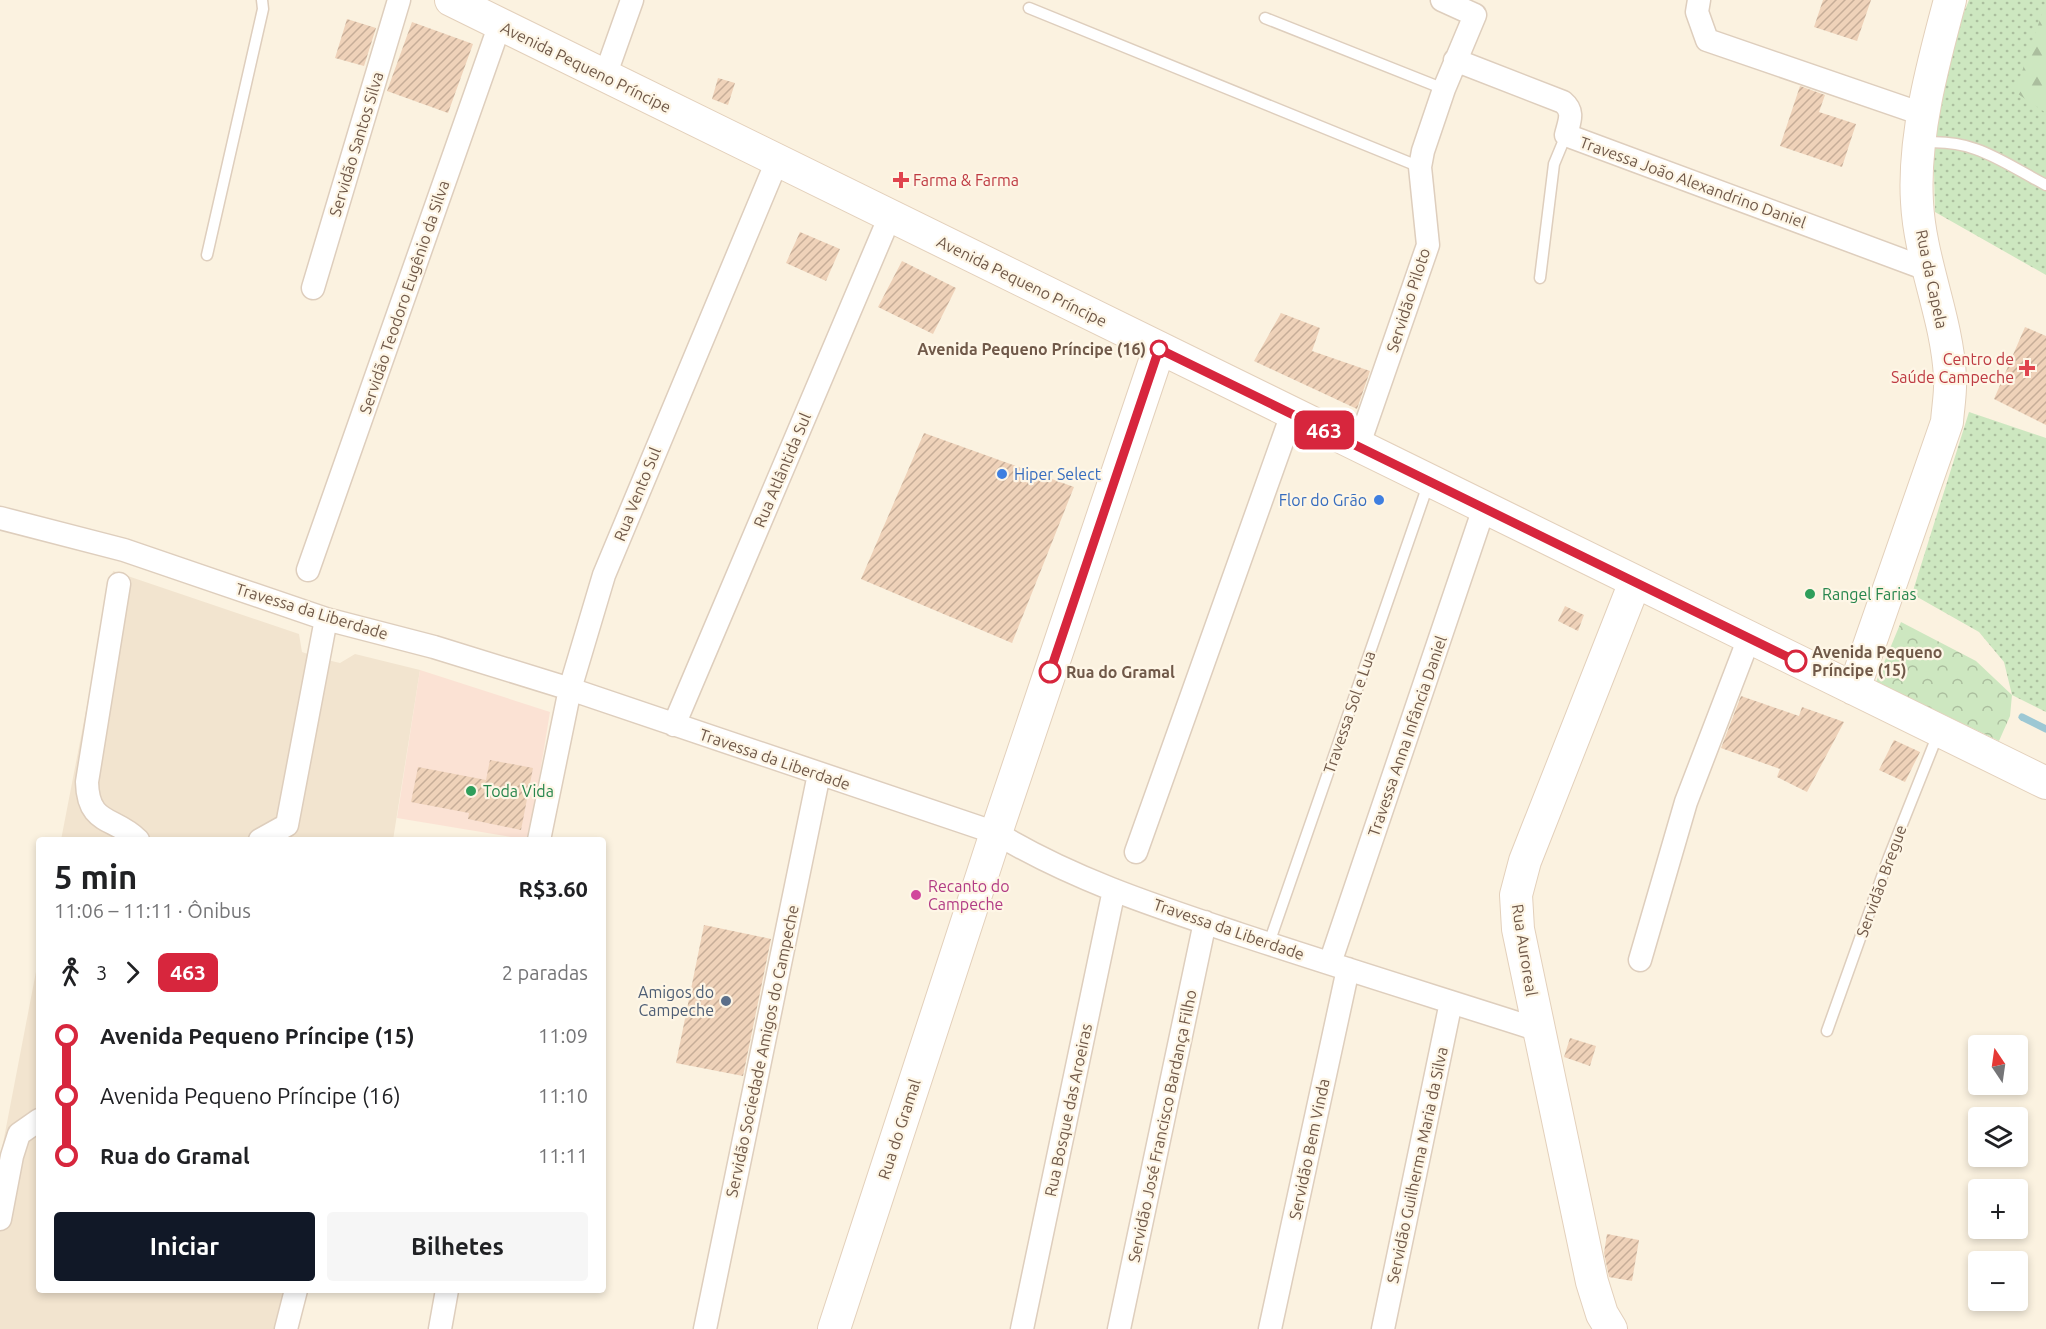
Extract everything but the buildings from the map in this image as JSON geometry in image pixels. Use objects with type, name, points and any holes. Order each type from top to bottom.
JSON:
[{"type":"main road","name":"Avenida Pequeno Príncipe","points":[[451,0],[2046,783]]},
{"type":"main road","name":"Rua da Capela","points":[[1854,689],[1947,422],[1951,378],[1942,321],[1929,270],[1917,203],[1922,129],[1950,0]]},
{"type":"main road","name":"Rua do Gramal","points":[[834,1329],[996,833],[1159,349]]},
{"type":"main road","name":"Rua Auroreal","points":[[1611,1329],[1602,1314],[1592,1282],[1518,929],[1516,895],[1519,880],[1635,582]]},
{"type":"street","name":"Servidão Santos Silva","points":[[313,288],[399,0]]},
{"type":"street","points":[[605,76],[632,0]]},
{"type":"street","name":"Servidão Piloto","points":[[1358,447],[1428,244],[1420,167],[1429,129],[1475,15],[1442,0]]},
{"type":"street","points":[[1699,0],[1698,12],[1707,40],[1922,129]]},
{"type":"street","name":"Servidão Teodoro Eugênio da Silva","points":[[308,570],[500,24]]},
{"type":"street","name":"Travessa João Alexandrino Daniel","points":[[1455,60],[1563,102],[1572,114],[1566,135],[1929,270]]},
{"type":"street","name":"Rua Vento Sul","points":[[540,837],[570,689],[604,575],[777,161]]},
{"type":"street","name":"Rua Atlântida Sul","points":[[674,724],[890,216]]},
{"type":"street","points":[[1136,852],[1292,414]]},
{"type":"street","name":"Travessa Anna Infância Daniel","points":[[1339,966],[1484,508]]},
{"type":"street","name":"Travessa da Liberdade","points":[[0,518],[124,550],[326,619],[434,647],[570,689],[996,833],[1059,868],[1114,890],[1205,922],[1539,1030]]},
{"type":"street","points":[[119,584],[87,782],[87,797],[92,810],[102,820],[133,837]]},
{"type":"street","points":[[274,837],[293,833],[326,619]]},
{"type":"street","points":[[1640,960],[1686,802],[1749,638]]},
{"type":"street","name":"Servidão Sociedade Amigos do Campeche","points":[[705,1329],[819,774]]},
{"type":"street","name":"Rua Bosque das Aroeiras","points":[[1022,1329],[1114,890]]},
{"type":"street","name":"Servidão José Francisco Bardança Filho","points":[[1119,1329],[1205,922]]},
{"type":"street","name":"Servidão Bem Vinda","points":[[1270,1329],[1339,966]]},
{"type":"street","name":"Servidão Guilherma Maria da Silva","points":[[1383,1329],[1451,1002]]},
{"type":"street","points":[[0,1219],[12,1156],[19,1134],[36,1122]]},
{"type":"street","points":[[286,1329],[295,1293]]},
{"type":"street","points":[[440,1329],[446,1293]]},
{"type":"lane","points":[[207,255],[263,9],[262,0]]},
{"type":"lane","points":[[1029,8],[1420,167]]},
{"type":"lane","points":[[1265,18],[1444,89]]},
{"type":"lane","points":[[1922,129],[1944,141],[1968,144],[2046,185]]},
{"type":"lane","points":[[1540,278],[1554,164],[1566,135]]},
{"type":"lane","name":"Travessa Sol e Lua","points":[[1269,943],[1429,481]]},
{"type":"lane","name":"Servidão Bregue","points":[[1827,1031],[1889,857],[1939,731]]},
{"type":"shaded area","points":[[113,571],[299,634],[302,652],[319,658],[340,663],[355,654],[420,670],[393,837],[62,837]]},
{"type":"shaded area","points":[[420,670],[550,712],[529,837],[511,837],[397,818]]},
{"type":"shaded area","points":[[36,972],[36,1293],[303,1293],[296,1329],[0,1329],[0,1159]]},
{"type":"green space","points":[[1969,0],[2046,0],[2046,275],[1935,212],[1933,129],[1955,35]]},
{"type":"green space","points":[[2046,2],[2046,113],[2015,92]]},
{"type":"green space","points":[[1969,412],[2046,438],[2046,712],[2012,695],[2004,662],[1979,632],[1912,594]]},
{"type":"green space","points":[[1901,622],[1976,661],[2012,695],[2010,716],[1999,741],[1876,682]]},
{"type":"waterway","points":[[2022,717],[2046,729]]},
{"type":"bus line","name":"463","points":[[1050,672],[1159,349],[1796,661]]},
{"type":"place","name":"Farma & Farma","points":[[901,180]]},
{"type":"place","name":"Avenida Pequeno Príncipe (16)","points":[[1159,349]]},
{"type":"place","name":"Centro de Saúde Campeche","points":[[2027,368]]},
{"type":"place","name":"Hiper Select","points":[[1002,474]]},
{"type":"place","name":"Flor do Grão","points":[[1379,500]]},
{"type":"place","name":"Rangel Farias","points":[[1810,594]]},
{"type":"place","name":"Avenida Pequeno Príncipe (15)","points":[[1796,661]]},
{"type":"place","name":"Rua do Gramal","points":[[1050,672]]},
{"type":"place","name":"Toda Vida","points":[[471,791]]},
{"type":"place","name":"Recanto do Campeche","points":[[916,895]]},
{"type":"place","name":"Amigos do Campeche","points":[[726,1001]]}]
